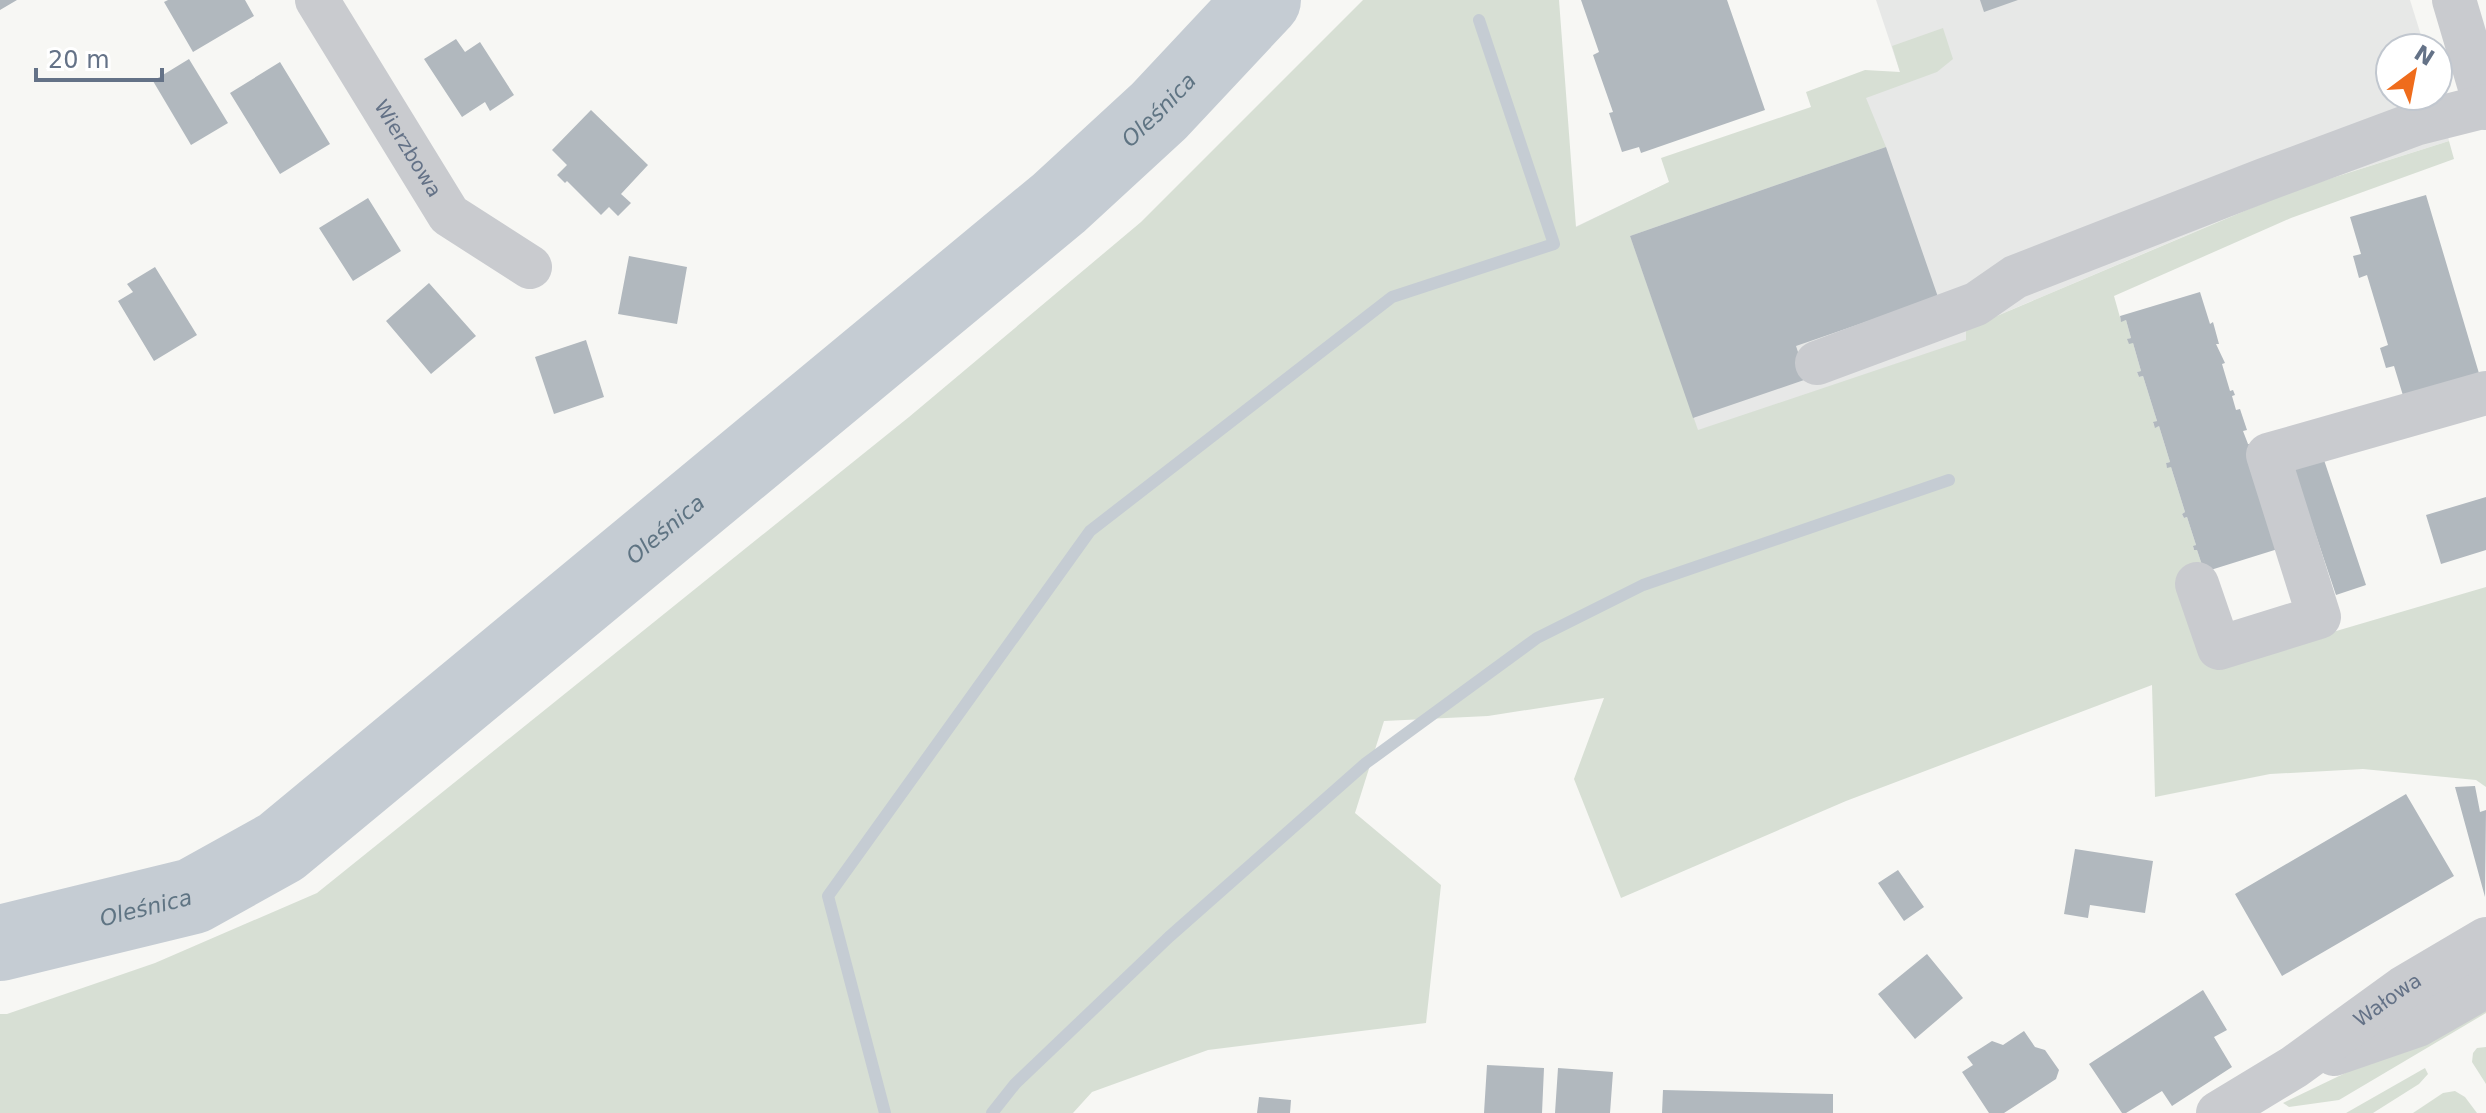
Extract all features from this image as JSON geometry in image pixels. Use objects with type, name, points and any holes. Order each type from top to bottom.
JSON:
[{"type":"street","name":"Wierzbowa","points":[[317,0],[449,215],[530,267]]},
{"type":"street","points":[[1817,363],[1976,304],[2015,277],[2264,180],[2415,124],[2486,107],[2454,0]]},
{"type":"street","points":[[2197,584],[2219,648],[2319,617],[2268,455],[2486,393]]},
{"type":"street","name":"Wałowa","points":[[2218,1113],[2294,1067],[2403,988],[2486,939]]},
{"type":"street","name":"Wałowa","points":[[2294,1067],[2418,1025],[2486,986]]},
{"type":"shaded area","points":[[1363,0],[1559,0],[1576,227],[1669,182],[1661,158],[1811,107],[1806,92],[1865,70],[1900,72],[1892,46],[1943,28],[1953,59],[1937,72],[1866,98],[1886,147],[1630,236],[1698,430],[1966,340],[1966,329],[2294,190],[2449,141],[2454,159],[2291,218],[2114,296],[2121,321],[2126,320],[2131,338],[2128,339],[2129,343],[2133,343],[2141,371],[2137,372],[2139,377],[2143,376],[2157,421],[2153,423],[2155,427],[2159,426],[2170,462],[2166,463],[2167,467],[2171,467],[2185,512],[2182,514],[2184,518],[2187,517],[2196,545],[2193,547],[2203,568],[2182,581],[2210,668],[2486,587],[2486,787],[2476,780],[2363,769],[2270,774],[2155,797],[2152,685],[1846,801],[1621,898],[1574,779],[1604,698],[1488,716],[1384,721],[1355,813],[1441,885],[1426,1023],[1208,1050],[1092,1092],[1073,1113],[0,1113],[0,1014],[155,963],[317,893],[909,417],[1141,222]]},
{"type":"shaded area","points":[[1876,0],[2410,0],[2420,32],[2374,32],[2374,112],[2443,112],[2449,141],[2293,190],[1966,329],[1967,340],[1677,461],[1575,227],[1900,72]]},
{"type":"shaded area","points":[[2486,1003],[2486,1013],[2339,1100],[2289,1107],[2283,1103],[2466,1015]]},
{"type":"shaded area","points":[[2486,1047],[2486,1084],[2472,1062],[2477,1048]]},
{"type":"shaded area","points":[[2425,1068],[2428,1074],[2419,1084],[2373,1113],[2346,1113]]},
{"type":"shaded area","points":[[2455,1091],[2465,1097],[2477,1113],[2413,1113],[2443,1093]]},
{"type":"building","points":[[0,0],[17,0],[0,10]]},
{"type":"building","points":[[245,0],[254,16],[193,52],[164,2]]},
{"type":"building","points":[[1581,0],[1727,0],[1765,110],[1641,153],[1639,147],[1622,152],[1609,113],[1613,112],[1593,55],[1599,52]]},
{"type":"building","points":[[1980,0],[2018,0],[1984,12]]},
{"type":"building","points":[[456,39],[465,52],[480,42],[514,95],[490,111],[485,102],[462,117],[424,59]]},
{"type":"building","points":[[189,59],[228,123],[191,145],[153,81]]},
{"type":"building","points":[[280,62],[330,144],[280,174],[230,93]]},
{"type":"building","points":[[591,110],[648,165],[621,194],[631,203],[618,216],[609,207],[601,215],[557,175],[567,165],[552,150]]},
{"type":"building","points":[[1886,147],[1938,297],[1796,346],[1807,379],[1693,418],[1630,236]]},
{"type":"building","points":[[2426,195],[2481,380],[2405,402],[2394,366],[2386,368],[2380,348],[2388,345],[2367,275],[2359,278],[2353,256],[2361,254],[2350,217]]},
{"type":"building","points":[[368,198],[401,251],[353,281],[319,228]]},
{"type":"building","points":[[629,256],[687,267],[677,324],[618,314]]},
{"type":"building","points":[[155,267],[197,335],[154,361],[118,301],[133,292],[127,284]]},
{"type":"building","points":[[429,283],[476,336],[431,374],[386,321]]},
{"type":"building","points":[[2200,292],[2210,324],[2213,322],[2230,391],[2233,390],[2236,410],[2240,409],[2247,430],[2243,431],[2250,444],[2281,548],[2201,573],[2203,568],[2197,550],[2194,550],[2193,546],[2196,545],[2187,517],[2184,518],[2182,514],[2185,512],[2171,467],[2167,468],[2166,463],[2170,462],[2159,426],[2155,428],[2153,422],[2157,421],[2143,376],[2139,377],[2137,372],[2141,371],[2133,343],[2129,344],[2127,339],[2131,338],[2126,320],[2121,322],[2120,316]]},
{"type":"building","points":[[586,340],[604,397],[554,414],[535,357]]},
{"type":"building","points":[[2322,454],[2366,585],[2336,595],[2292,464]]},
{"type":"building","points":[[2486,497],[2486,550],[2441,564],[2426,515]]},
{"type":"building","points":[[2475,786],[2480,812],[2486,810],[2485,897],[2455,787]]},
{"type":"building","points":[[2406,794],[2454,876],[2282,976],[2235,894]]},
{"type":"building","points":[[2075,849],[2153,861],[2145,913],[2090,905],[2088,918],[2064,914]]},
{"type":"building","points":[[1898,870],[1924,907],[1904,921],[1878,883]]},
{"type":"building","points":[[1927,954],[1963,998],[1915,1039],[1878,994]]},
{"type":"building","points":[[2203,990],[2227,1030],[2214,1037],[2232,1067],[2172,1106],[2162,1091],[2122,1113],[2089,1064]]},
{"type":"building","points":[[2024,1031],[2035,1047],[2045,1050],[2059,1070],[2056,1079],[2004,1113],[1989,1113],[1962,1072],[1973,1065],[1967,1057],[1992,1041],[2003,1045]]},
{"type":"building","points":[[1487,1065],[1544,1068],[1542,1113],[1484,1113]]},
{"type":"building","points":[[1558,1068],[1613,1072],[1610,1113],[1555,1113]]},
{"type":"building","points":[[1663,1090],[1833,1094],[1833,1113],[1662,1113]]},
{"type":"building","points":[[1259,1097],[1291,1100],[1290,1113],[1257,1113]]},
{"type":"waterway","name":"Oleśnica","points":[[0,943],[193,896],[281,847],[1059,203],[1159,111],[1263,0]]},
{"type":"waterway","points":[[885,1113],[828,896],[1090,531],[1392,297],[1554,244],[1479,20]]},
{"type":"waterway","points":[[992,1113],[1015,1084],[1169,937],[1366,763],[1537,638],[1643,585],[1949,480]]}]
